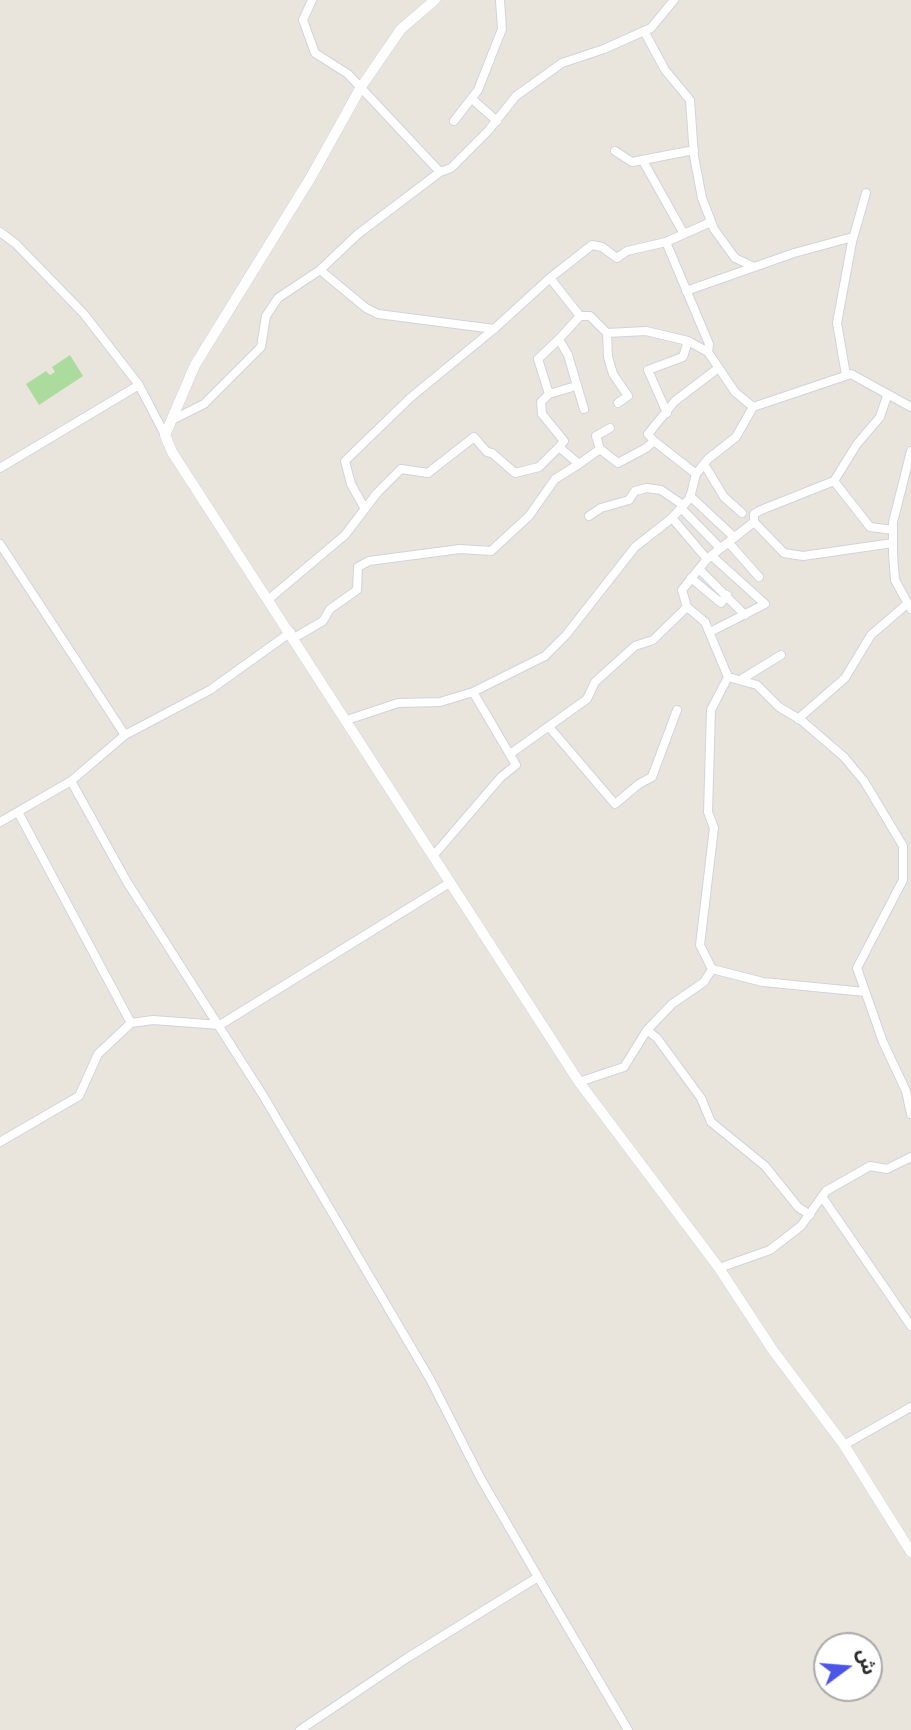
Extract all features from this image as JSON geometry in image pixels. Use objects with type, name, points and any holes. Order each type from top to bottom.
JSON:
[{"type":"street","points":[[312,0],[303,20],[315,53],[348,74],[440,172]]},
{"type":"street","points":[[165,435],[195,365],[311,177],[361,87],[401,29],[435,0]]},
{"type":"street","points":[[454,121],[472,99],[502,29],[500,0]]},
{"type":"street","points":[[172,420],[204,404],[261,347],[266,316],[278,298],[320,270],[358,234],[440,172],[451,168],[497,121],[516,96],[562,62],[604,49],[651,28],[674,0]]},
{"type":"street","points":[[643,31],[665,70],[690,100],[694,150],[702,198],[711,222],[735,258],[754,267]]},
{"type":"street","points":[[472,99],[497,121]]},
{"type":"street","points":[[615,151],[632,162],[694,150]]},
{"type":"street","points":[[643,161],[684,234]]},
{"type":"street","points":[[846,376],[837,323],[853,237],[866,193]]},
{"type":"street","points":[[365,509],[351,484],[345,461],[411,398],[550,278],[592,245],[602,247],[617,258],[627,251],[666,242],[711,222]]},
{"type":"street","points":[[0,232],[16,243],[84,314],[139,384],[172,452],[579,1082],[719,1268],[772,1349],[844,1445],[911,1552]]},
{"type":"street","points":[[686,291],[853,237]]},
{"type":"street","points":[[666,242],[709,344],[708,352]]},
{"type":"street","points":[[320,270],[378,314],[494,329]]},
{"type":"street","points":[[550,278],[580,316]]},
{"type":"street","points":[[549,394],[538,359],[580,316],[590,316],[607,333],[608,357],[613,374],[628,396],[618,403]]},
{"type":"street","points":[[607,333],[646,331],[688,341],[708,352],[717,369],[753,407]]},
{"type":"street","points":[[559,339],[568,355],[584,409]]},
{"type":"street","points":[[667,413],[648,370],[683,357],[688,341]]},
{"type":"street","points":[[696,474],[649,434],[675,401],[717,369]]},
{"type":"street","points":[[347,720],[398,704],[440,702],[472,692],[545,656],[566,635],[635,547],[672,518],[690,496],[696,474],[736,437],[753,407],[850,374],[911,407]]},
{"type":"street","points":[[0,468],[139,384]]},
{"type":"street","points":[[269,599],[345,535],[401,469],[428,473],[474,437],[487,452],[492,453],[515,473],[539,467],[564,441],[542,414],[541,402],[549,394],[576,386]]},
{"type":"street","points":[[887,396],[880,417],[857,444],[834,481],[754,513],[754,522],[784,553],[803,556],[893,542]]},
{"type":"street","points":[[610,428],[596,436],[600,449],[618,463],[646,449],[654,440]]},
{"type":"street","points":[[559,447],[579,464]]},
{"type":"street","points":[[0,822],[71,780],[125,735],[211,690],[292,635],[323,621],[330,609],[357,590],[358,567],[369,561],[460,549],[491,551],[529,516],[555,479],[600,449]]},
{"type":"street","points":[[798,719],[845,678],[871,635],[909,607],[895,580],[893,530],[898,493],[911,451]]},
{"type":"street","points":[[705,464],[724,497],[742,513]]},
{"type":"street","points":[[834,481],[870,527],[893,530]]},
{"type":"street","points":[[589,516],[612,504],[629,500],[635,491],[647,488],[661,491],[728,542]]},
{"type":"street","points":[[690,496],[759,577]]},
{"type":"street","points":[[672,518],[709,557],[765,604],[709,632]]},
{"type":"street","points":[[728,677],[709,632],[698,613],[687,607],[682,590],[709,557],[754,522]]},
{"type":"street","points":[[0,544],[125,735]]},
{"type":"street","points":[[699,569],[745,615]]},
{"type":"street","points":[[691,578],[721,603],[727,595]]},
{"type":"street","points":[[510,754],[587,699],[596,682],[625,655],[635,646],[653,640],[687,607]]},
{"type":"street","points":[[742,679],[781,655]]},
{"type":"street","points":[[728,677],[757,685],[779,708],[798,719],[844,757],[858,773],[903,846],[903,880],[857,968],[883,1042],[906,1091],[911,1114]]},
{"type":"street","points":[[728,677],[711,710],[708,812],[714,828],[700,945],[712,969],[763,982],[865,992]]},
{"type":"street","points":[[434,855],[501,777],[516,765],[472,692]]},
{"type":"street","points":[[550,728],[615,804],[639,784],[652,778],[677,709]]},
{"type":"street","points":[[71,780],[127,882],[207,1012],[220,1025],[430,1379],[481,1479],[628,1730]]},
{"type":"street","points":[[18,811],[131,1023]]},
{"type":"street","points":[[0,1142],[79,1096],[98,1054],[131,1023],[153,1020],[220,1025],[451,882]]},
{"type":"street","points":[[579,1082],[624,1067],[647,1030],[672,1004],[704,982],[712,969]]},
{"type":"street","points":[[647,1030],[657,1038],[701,1098],[711,1122],[765,1167],[798,1207],[810,1215]]},
{"type":"street","points":[[719,1268],[770,1250],[801,1226],[826,1191],[870,1166],[887,1169],[911,1157]]},
{"type":"street","points":[[823,1198],[911,1326]]},
{"type":"street","points":[[844,1445],[911,1407]]},
{"type":"street","points":[[300,1730],[407,1658],[538,1577]]},
{"type":"green space","points":[[70,355],[83,376],[39,405],[26,384],[46,371],[50,375],[55,372],[52,367]]}]
